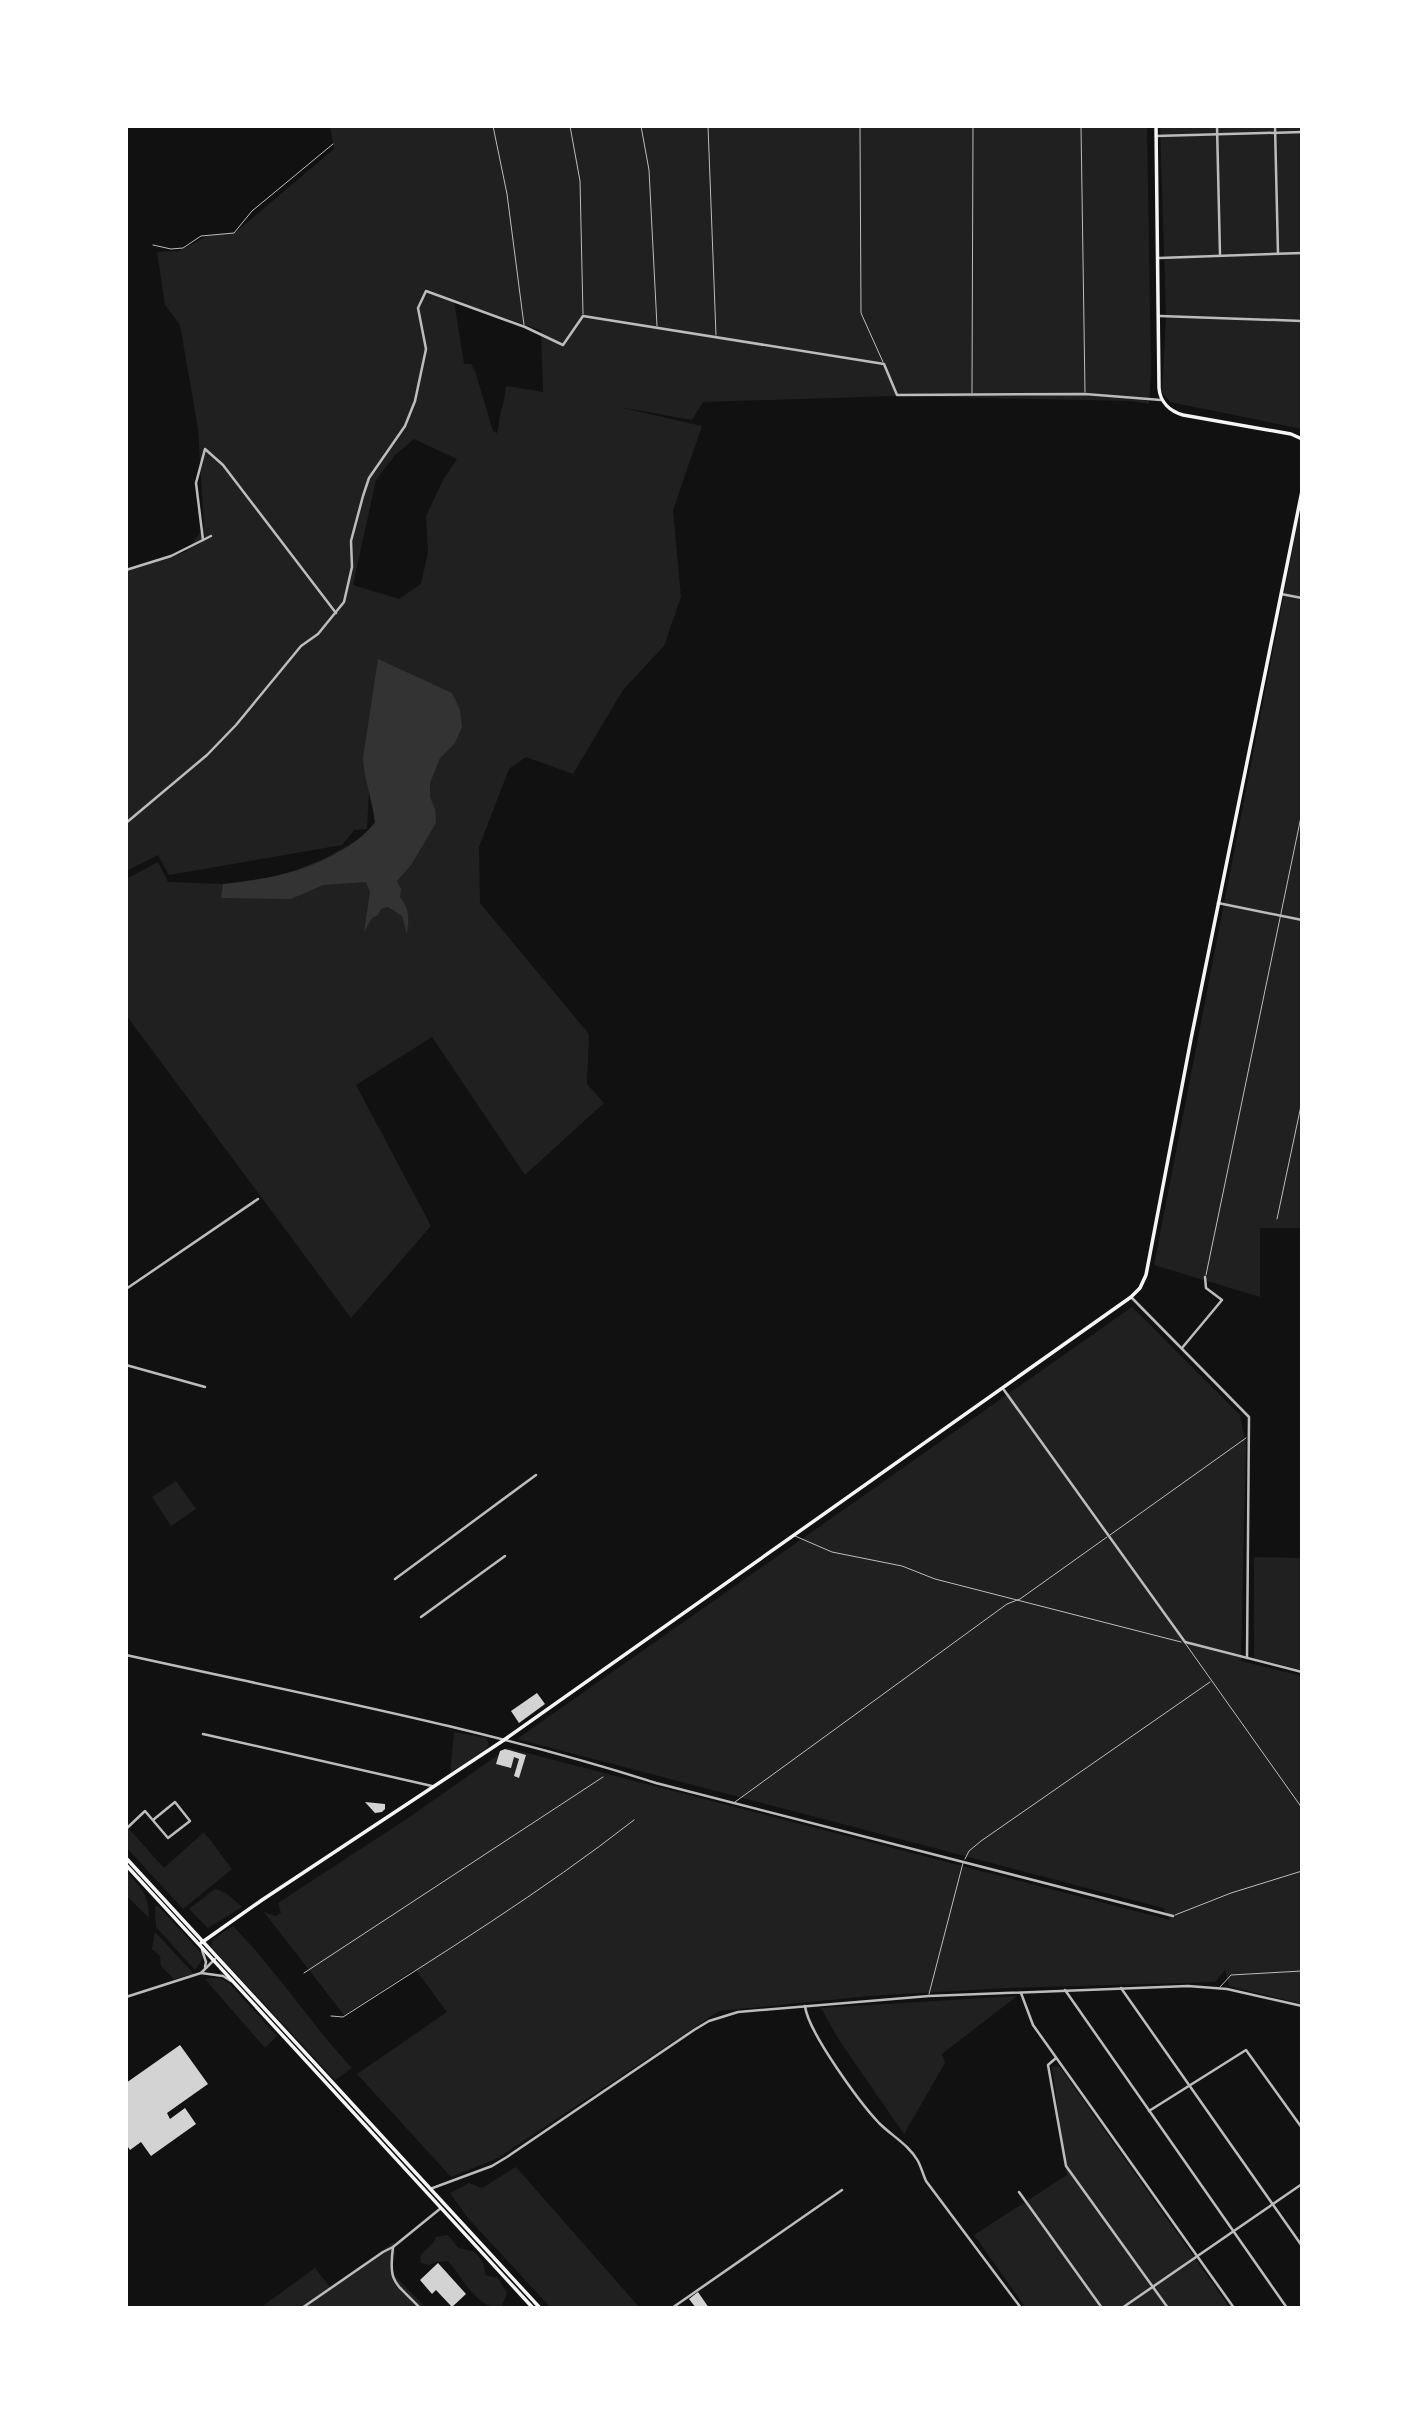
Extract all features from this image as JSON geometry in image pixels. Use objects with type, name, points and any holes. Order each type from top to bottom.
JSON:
[{"type":"main road","points":[[1156,126],[1159,388],[1163,401],[1172,410],[1183,415],[1291,434],[1302,439]]},
{"type":"main road","points":[[201,1943],[504,1740],[1131,1297],[1140,1288],[1146,1275],[1302,491]]},
{"type":"main road","points":[[126,1858],[533,2308]]},
{"type":"main road","points":[[126,1865],[201,1943]]},
{"type":"main road","points":[[215,1959],[234,1983],[540,2308]]},
{"type":"street","points":[[1217,126],[1220,255]]},
{"type":"street","points":[[1275,126],[1278,254]]},
{"type":"street","points":[[1156,136],[1302,132]]},
{"type":"street","points":[[1159,258],[1302,253]]},
{"type":"street","points":[[126,823],[207,755],[236,725],[301,646],[318,634],[344,603],[352,567],[351,541],[369,478],[405,426],[415,401],[426,349],[418,308],[426,291],[524,327],[563,345],[583,316],[884,364],[897,395],[1085,394],[1163,401]]},
{"type":"street","points":[[1160,316],[1302,321]]},
{"type":"street","points":[[203,540],[196,483],[205,449],[223,465],[336,613]]},
{"type":"street","points":[[126,570],[171,556],[211,536]]},
{"type":"street","points":[[1281,594],[1302,598]]},
{"type":"street","points":[[1218,903],[1302,920]]},
{"type":"street","points":[[126,1289],[258,1199]]},
{"type":"street","points":[[1182,1348],[1223,1300],[1206,1287],[1205,1278]]},
{"type":"street","points":[[1131,1297],[1249,1417],[1251,1435],[1247,1658]]},
{"type":"street","points":[[126,1365],[205,1387]]},
{"type":"street","points":[[1004,1390],[1185,1643],[1302,1672]]},
{"type":"street","points":[[395,1579],[536,1475]]},
{"type":"street","points":[[421,1617],[505,1556]]},
{"type":"street","points":[[126,1655],[504,1740],[591,1762],[656,1783],[1172,1916]]},
{"type":"street","points":[[203,1734],[436,1787]]},
{"type":"street","points":[[126,1829],[145,1811],[168,1838],[190,1821],[175,1802],[153,1820]]},
{"type":"street","points":[[201,1943],[206,1962],[201,1973]]},
{"type":"street","points":[[201,1973],[215,1959]]},
{"type":"street","points":[[126,1997],[201,1973],[223,1976],[234,1983]]},
{"type":"street","points":[[427,2190],[492,2166],[709,2021],[738,2012],[929,1996],[1188,1986],[1219,1988],[1302,2006]]},
{"type":"street","points":[[1120,1987],[1302,2246]]},
{"type":"street","points":[[1065,1990],[1287,2308]]},
{"type":"street","points":[[1021,1992],[1033,2025],[1234,2308]]},
{"type":"street","points":[[805,2006],[806,2017],[814,2032],[861,2100],[877,2121],[918,2160],[926,2181],[1021,2308]]},
{"type":"street","points":[[1149,2110],[1246,2050],[1302,2128]]},
{"type":"street","points":[[1056,2057],[1048,2065],[1066,2166],[1168,2308]]},
{"type":"street","points":[[1122,2308],[1302,2184]]},
{"type":"street","points":[[672,2308],[842,2190]]},
{"type":"street","points":[[1020,2192],[1102,2308]]},
{"type":"street","points":[[302,2308],[393,2247],[441,2208]]},
{"type":"street","points":[[393,2247],[390,2273],[400,2289],[420,2308]]},
{"type":"lane","points":[[493,126],[507,194],[524,327]]},
{"type":"lane","points":[[569,126],[580,181],[583,316]]},
{"type":"lane","points":[[641,126],[649,170],[657,328]]},
{"type":"lane","points":[[708,126],[716,337]]},
{"type":"lane","points":[[860,126],[861,313],[884,364]]},
{"type":"lane","points":[[972,395],[973,126]]},
{"type":"lane","points":[[1081,126],[1085,394]]},
{"type":"lane","points":[[153,246],[183,248],[201,236],[234,233],[252,211],[333,144]]},
{"type":"lane","points":[[1205,1278],[1302,812]]},
{"type":"lane","points":[[1277,1219],[1302,1101]]},
{"type":"lane","points":[[736,1802],[1007,1604],[1020,1599],[1251,1435]]},
{"type":"lane","points":[[793,1534],[832,1552],[902,1566],[935,1579],[1185,1643],[1302,1808]]},
{"type":"lane","points":[[929,1996],[963,1862],[969,1851],[1212,1680]]},
{"type":"lane","points":[[304,1973],[603,1777]]},
{"type":"lane","points":[[331,2016],[343,2017],[412,1973],[589,1854],[634,1820]]},
{"type":"lane","points":[[1172,1916],[1231,1893],[1302,1871]]},
{"type":"lane","points":[[1219,1988],[1231,1975],[1302,1971]]},
{"type":"shaded area","points":[[330,126],[1147,126],[1151,370],[1149,404],[1130,401],[894,396],[703,402],[692,420],[619,407],[702,426],[673,510],[681,597],[664,646],[623,690],[573,774],[526,757],[509,769],[479,847],[480,903],[589,1034],[587,1084],[604,1103],[525,1175],[432,1037],[356,1085],[431,1226],[351,1318],[126,1015],[126,879],[158,862],[168,882],[223,884],[282,876],[323,859],[360,839],[375,822],[369,792],[367,829],[354,830],[342,845],[169,875],[158,855],[126,871],[126,570],[186,552],[204,527],[198,429],[180,325],[165,305],[157,252],[179,251],[207,236],[236,232],[334,149]],"holes":[[[454,301],[541,330],[543,392],[506,386],[497,433],[493,431],[475,371],[471,364],[464,364]],[[414,439],[457,459],[443,480],[426,516],[428,552],[421,584],[399,599],[353,585],[376,480],[395,455]]]},
{"type":"shaded area","points":[[1160,126],[1302,126],[1302,429],[1170,402],[1162,392],[1166,318]]},
{"type":"shaded area","points":[[1302,501],[1302,1228],[1260,1228],[1260,1297],[1154,1265]]},
{"type":"shaded area","points":[[378,659],[452,693],[460,710],[462,727],[455,743],[440,758],[430,783],[436,823],[411,865],[397,881],[401,889],[400,897],[408,914],[407,934],[402,916],[388,907],[381,909],[378,915],[372,918],[364,932],[370,892],[366,882],[323,885],[291,899],[221,898],[223,884],[285,874],[325,859],[343,850],[375,823],[363,758]]},
{"type":"shaded area","points":[[1132,1307],[1240,1415],[1246,1445],[1241,1661],[1302,1676],[1302,2004],[1229,1986],[1225,1970],[1215,1982],[1007,1988],[869,1996],[719,2011],[498,2158],[451,2177],[357,2074],[447,2012],[415,1969],[344,2015],[264,1912],[276,1916],[281,1913],[278,1903],[408,1818],[508,1748],[1170,1920],[1163,1908],[517,1739]]},
{"type":"shaded area","points":[[176,1481],[196,1509],[171,1526],[152,1497]]},
{"type":"shaded area","points":[[1254,1557],[1302,1558],[1302,1670],[1254,1658]]},
{"type":"shaded area","points":[[454,1732],[486,1738],[489,1745],[450,1773]]},
{"type":"shaded area","points":[[129,1829],[164,1868],[204,1832],[232,1869],[183,1909],[126,1847],[126,1831]]},
{"type":"shaded area","points":[[126,1871],[146,1897],[149,1918],[126,1895]]},
{"type":"shaded area","points":[[215,1889],[226,1893],[242,1907],[208,1928],[189,1909]]},
{"type":"shaded area","points":[[158,1906],[203,1955],[195,1970],[156,1927],[155,1907]]},
{"type":"shaded area","points":[[233,1926],[352,2068],[335,2080],[211,1947],[213,1939]]},
{"type":"shaded area","points":[[155,1932],[194,1974],[174,1979],[161,1966],[160,1956],[152,1949]]},
{"type":"shaded area","points":[[220,1978],[230,1984],[277,2036],[265,2048],[205,1979]]},
{"type":"shaded area","points":[[1017,1996],[942,2054],[945,2063],[904,2134],[839,2040],[821,2008]]},
{"type":"shaded area","points":[[1059,2066],[1230,2308],[1026,2308],[974,2235],[1067,2175],[1052,2067]]},
{"type":"shaded area","points":[[516,2167],[640,2308],[551,2308],[468,2218],[450,2193],[469,2183],[482,2188]]},
{"type":"shaded area","points":[[447,2235],[459,2248],[471,2251],[480,2258],[485,2275],[498,2278],[507,2293],[501,2308],[492,2307],[477,2297],[448,2261],[429,2265],[421,2263],[421,2255],[436,2237]]},
{"type":"shaded area","points":[[394,2242],[391,2272],[426,2308],[260,2308],[315,2268],[330,2287]]},
{"type":"building","points":[[537,1693],[545,1704],[519,1723],[511,1711]]},
{"type":"building","points":[[505,1749],[526,1755],[519,1778],[514,1776],[519,1759],[514,1757],[511,1768],[496,1764],[500,1751]]},
{"type":"building","points":[[365,1802],[385,1804],[385,1809],[375,1813]]},
{"type":"building","points":[[180,2045],[208,2084],[167,2113],[170,2119],[185,2108],[196,2124],[151,2156],[141,2142],[130,2150],[126,2144],[126,2083]]},
{"type":"building","points":[[438,2263],[466,2294],[452,2307],[436,2290],[432,2294],[420,2280]]},
{"type":"building","points":[[698,2292],[709,2308],[696,2308],[689,2299]]}]
